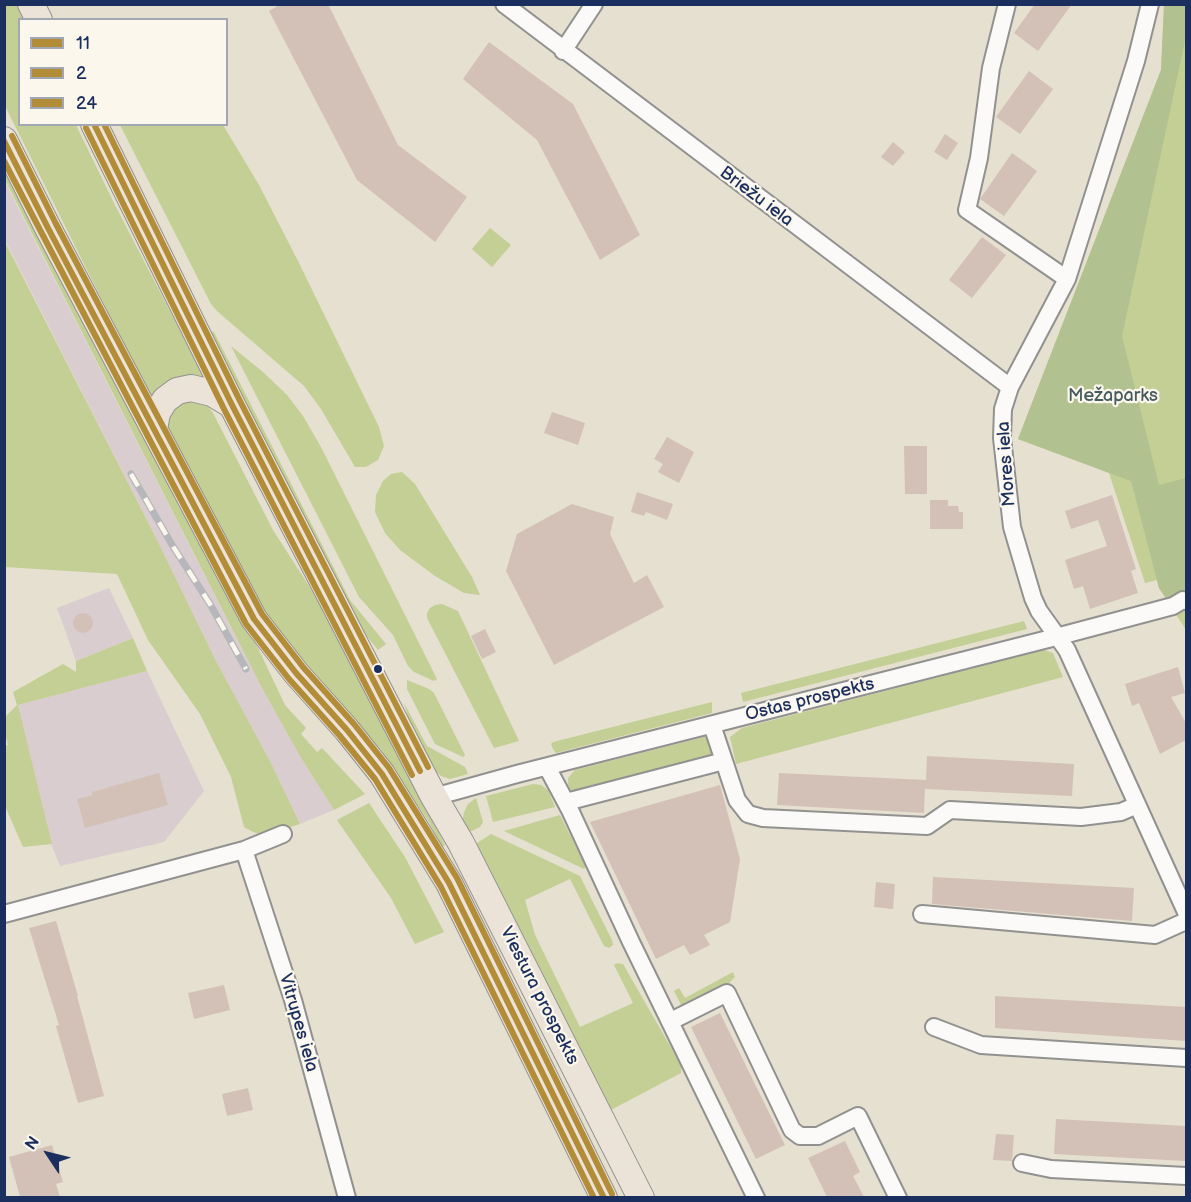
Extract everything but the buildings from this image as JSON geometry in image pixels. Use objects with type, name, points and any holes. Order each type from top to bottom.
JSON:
[{"type":"main road","points":[[32,4],[38,18]]},
{"type":"main road","name":"Viestura prospekts","points":[[95,126],[232,405],[434,797],[461,843],[641,1197]]},
{"type":"main road","name":"Viestura prospekts","points":[[4,140],[254,619],[296,673],[347,730],[382,774],[449,883],[604,1197]]},
{"type":"main road","points":[[154,429],[157,413],[165,400],[177,391],[191,388],[212,393],[232,405]]},
{"type":"street","name":"Briežu iela","points":[[504,4],[563,51],[1010,387]]},
{"type":"street","points":[[563,51],[594,4]]},
{"type":"street","points":[[1007,4],[991,68],[979,158],[967,210],[1067,279]]},
{"type":"street","name":"Mores iela","points":[[1150,4],[1136,61],[1067,279],[1010,387],[1003,409],[1002,438],[1012,527],[1033,598],[1039,611],[1067,650],[1186,912]]},
{"type":"street","name":"Ostas prospekts","points":[[434,797],[1056,637],[1186,601]]},
{"type":"street","points":[[712,725],[736,800],[748,814],[763,818],[927,825],[950,810],[1081,817],[1121,812],[1137,805]]},
{"type":"street","points":[[566,802],[724,761]]},
{"type":"street","points":[[547,767],[756,1197]]},
{"type":"street","points":[[4,914],[244,850],[283,834]]},
{"type":"street","name":"Vitrupes iela","points":[[244,850],[293,1000],[347,1197]]},
{"type":"street","points":[[922,914],[1155,935],[1186,921]]},
{"type":"street","points":[[671,1021],[727,993],[792,1130],[800,1137],[818,1136],[858,1116],[898,1197]]},
{"type":"street","points":[[934,1027],[981,1044],[1186,1058]]},
{"type":"street","points":[[1022,1163],[1051,1169],[1186,1176]]},
{"type":"shaded area","points":[[4,180],[264,692],[301,758],[334,810],[300,824],[5,240]]},
{"type":"shaded area","points":[[109,588],[133,638],[76,661],[57,608]]},
{"type":"shaded area","points":[[147,671],[204,791],[164,842],[60,866],[52,846],[18,705]]},
{"type":"green space","points":[[5,5],[17,5],[24,18],[18,18],[18,126],[76,126],[206,381],[152,400],[5,106]]},
{"type":"green space","name":"Mežaparks","points":[[1164,5],[1186,5],[1186,630],[1159,588],[1157,580],[1145,583],[1109,473],[1018,439],[1161,70]]},
{"type":"green space","name":"Mežaparks","points":[[1164,5],[1186,5],[1186,36],[1122,336],[1159,485],[1186,478],[1186,593],[1166,598],[1159,588],[1131,481],[1018,439],[1161,70]]},
{"type":"green space","points":[[121,126],[224,126],[259,185],[379,427],[384,446],[378,460],[366,467],[355,467],[321,409],[304,386],[211,304]]},
{"type":"green space","points":[[4,159],[258,648],[285,705],[306,728],[301,734],[317,752],[322,748],[365,794],[334,810],[301,758],[264,692],[5,180]]},
{"type":"green space","points":[[490,228],[511,245],[492,267],[472,249]]},
{"type":"green space","points":[[4,240],[300,824],[263,835],[244,827],[231,777],[200,714],[148,640],[117,574],[5,567]]},
{"type":"green space","points":[[209,331],[214,332],[350,600],[386,644],[378,650],[352,618]]},
{"type":"green space","points":[[231,346],[287,395],[303,416],[321,447],[437,679],[434,681],[414,672],[408,666],[393,635],[359,597]]},
{"type":"green space","points":[[186,401],[206,404],[213,413],[273,530],[318,600],[445,845],[442,847],[429,822],[382,751],[263,610],[168,430],[168,418],[175,408]]},
{"type":"green space","points":[[402,472],[415,484],[472,577],[480,595],[464,593],[435,576],[400,550],[385,533],[375,512],[376,495],[383,481],[391,474]]},
{"type":"green space","points":[[442,604],[458,611],[519,741],[494,748],[427,618],[430,608]]},
{"type":"green space","points":[[1024,621],[1027,629],[743,702],[741,693]]},
{"type":"green space","points":[[133,638],[147,671],[18,705],[52,844],[23,847],[5,806],[5,746],[8,745],[5,717],[17,705],[13,692],[63,664],[76,672],[76,661]]},
{"type":"green space","points":[[1044,650],[1053,653],[1063,677],[736,764],[730,737],[742,728]]},
{"type":"green space","points":[[407,680],[434,693],[465,755],[463,757],[435,744],[407,689]]},
{"type":"green space","points":[[712,702],[712,713],[556,753],[551,744],[553,742]]},
{"type":"green space","points":[[404,703],[427,746],[465,767],[468,774],[450,779],[441,776],[433,769],[414,737]]},
{"type":"green space","points":[[708,736],[715,750],[710,759],[575,792],[568,784],[568,778],[575,770]]},
{"type":"green space","points":[[533,784],[541,785],[548,790],[555,807],[493,822],[486,796]]},
{"type":"green space","points":[[476,798],[483,822],[480,827],[467,833],[462,823],[464,812],[468,804]]},
{"type":"green space","points":[[369,803],[405,857],[444,932],[415,944],[391,898],[337,820]]},
{"type":"green space","points":[[560,815],[586,867],[584,869],[504,831]]},
{"type":"green space","points":[[491,834],[580,876],[612,940],[613,945],[609,948],[604,946],[570,879],[525,900],[535,935],[580,1027],[633,1003],[614,965],[623,964],[681,1065],[681,1073],[609,1111],[474,845]]},
{"type":"green space","points":[[733,972],[735,977],[729,983],[682,1007],[674,991],[679,988],[685,998]]},
{"type":"railway","points":[[131,474],[210,604],[246,669]]},
{"type":"transit line","name":"11","points":[[95,126],[232,405],[420,771]]},
{"type":"transit line","name":"24","points":[[105,126],[240,401],[428,767]]},
{"type":"transit line","name":"2","points":[[86,128],[224,409],[412,775]]},
{"type":"transit line","name":"24","points":[[12,136],[262,614],[303,667],[354,724],[389,768],[457,878],[612,1194]]},
{"type":"transit line","name":"11","points":[[4,141],[254,619],[296,673],[347,730],[382,774],[449,883],[604,1198]]},
{"type":"transit line","name":"2","points":[[4,161],[246,624],[289,679],[375,779],[441,887],[594,1198]]}]
